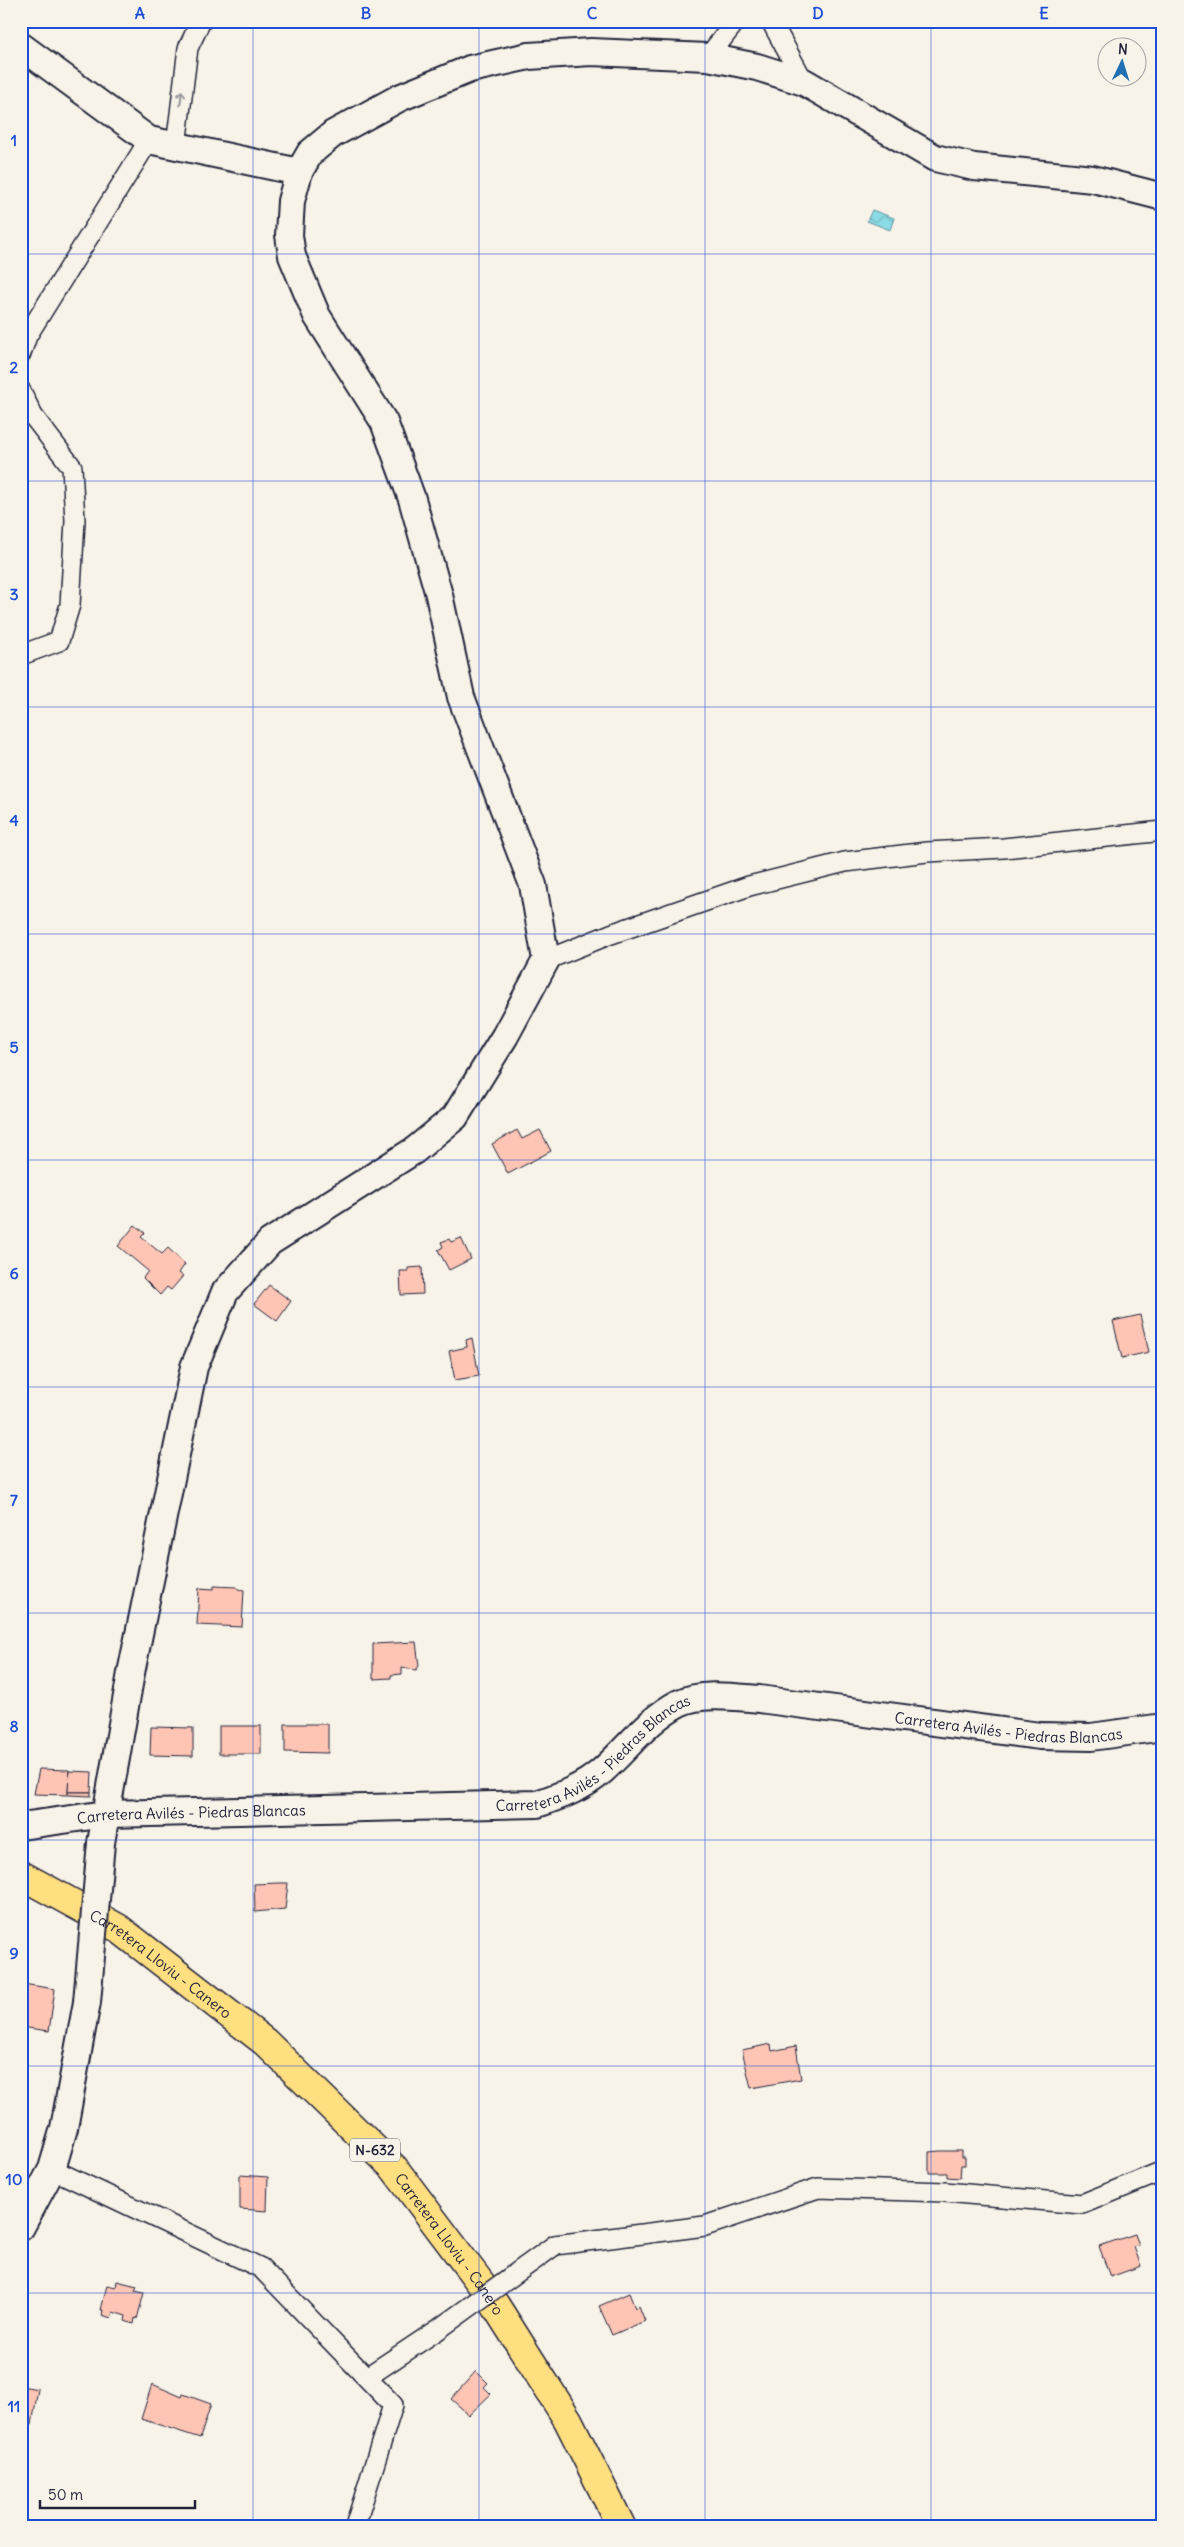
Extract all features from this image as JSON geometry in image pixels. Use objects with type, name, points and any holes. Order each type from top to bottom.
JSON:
[{"type":"highway","name":"Carretera Lloviu - Canero","points":[[21,1875],[118,1928],[265,2042],[394,2168],[485,2289],[558,2403],[621,2526]]},
{"type":"street","points":[[176,146],[188,48],[201,21]]},
{"type":"street","points":[[708,57],[736,21]]},
{"type":"street","points":[[771,21],[804,82]]},
{"type":"street","points":[[21,46],[149,140],[299,172]]},
{"type":"street","points":[[21,2227],[52,2170],[64,2128],[87,2002],[101,1843],[132,1664],[194,1367],[225,1292],[270,1242],[415,1150],[455,1116],[505,1036],[546,960],[533,885],[461,697],[439,595],[412,499],[384,422],[317,316],[292,256],[289,235],[291,201],[299,172],[310,153],[332,134],[399,98],[470,69],[529,56],[591,52],[708,57],[757,67],[804,82],[935,158],[974,167],[1094,178],[1163,197]]},
{"type":"street","points":[[21,353],[27,336],[149,140]]},
{"type":"street","points":[[21,391],[33,416],[72,468],[75,521],[70,605],[59,641],[21,655]]},
{"type":"street","points":[[546,960],[611,934],[749,886],[845,862],[927,852],[1004,848],[1163,831]]},
{"type":"street","name":"Carretera Avilés - Piedras Blancas","points":[[23,1825],[106,1814],[537,1804],[568,1794],[600,1773],[653,1721],[681,1703],[717,1696],[759,1699],[1040,1736],[1091,1737],[1163,1727]]},
{"type":"street","points":[[52,2170],[261,2268],[392,2405],[355,2526]]},
{"type":"street","points":[[367,2377],[436,2331],[555,2245],[705,2226],[818,2188],[945,2192],[1082,2204],[1163,2171]]},
{"type":"water","points":[[872,210],[894,218],[890,230],[867,221]]},
{"type":"building","points":[[517,1130],[522,1139],[540,1130],[551,1151],[508,1174],[492,1144]]},
{"type":"building","points":[[135,1225],[145,1233],[141,1237],[162,1254],[168,1248],[185,1264],[179,1273],[183,1276],[171,1290],[167,1287],[160,1295],[143,1278],[148,1271],[118,1246]]},
{"type":"building","points":[[461,1238],[471,1259],[449,1270],[438,1250],[443,1247],[441,1242],[449,1239],[451,1242]]},
{"type":"building","points":[[422,1267],[423,1294],[401,1295],[400,1271],[408,1271],[408,1268]]},
{"type":"building","points":[[269,1285],[291,1301],[277,1321],[254,1304]]},
{"type":"building","points":[[1140,1315],[1149,1352],[1122,1358],[1113,1321]]},
{"type":"building","points":[[472,1338],[479,1376],[455,1380],[449,1351],[467,1347],[466,1340]]},
{"type":"building","points":[[214,1586],[237,1587],[244,1590],[242,1627],[197,1625],[199,1588],[214,1589]]},
{"type":"building","points":[[416,1642],[419,1666],[416,1670],[402,1668],[402,1674],[391,1675],[391,1678],[373,1679],[373,1644]]},
{"type":"building","points":[[285,1724],[328,1724],[328,1753],[285,1752]]},
{"type":"building","points":[[219,1726],[261,1726],[261,1754],[219,1754]]},
{"type":"building","points":[[151,1727],[193,1728],[193,1756],[150,1755]]},
{"type":"building","points":[[39,1769],[69,1770],[68,1795],[34,1794]]},
{"type":"building","points":[[69,1771],[92,1772],[91,1792],[68,1792]]},
{"type":"building","points":[[68,1792],[91,1792],[91,1796],[68,1795]]},
{"type":"building","points":[[288,1883],[285,1909],[255,1912],[254,1884]]},
{"type":"building","points":[[23,1984],[55,1989],[49,2031],[21,2027]]},
{"type":"building","points":[[771,2044],[772,2051],[796,2046],[801,2079],[751,2088],[742,2050]]},
{"type":"building","points":[[961,2151],[961,2157],[965,2157],[965,2165],[961,2165],[960,2178],[947,2177],[947,2173],[929,2173],[929,2152]]},
{"type":"building","points":[[240,2175],[268,2177],[267,2211],[240,2209]]},
{"type":"building","points":[[1135,2234],[1139,2246],[1134,2247],[1141,2266],[1110,2277],[1099,2246]]},
{"type":"building","points":[[117,2281],[137,2286],[135,2291],[144,2293],[134,2324],[125,2321],[126,2316],[113,2312],[111,2318],[102,2315],[103,2310],[101,2310],[107,2285],[116,2287]]},
{"type":"building","points":[[629,2293],[635,2308],[639,2306],[645,2321],[612,2335],[599,2306]]},
{"type":"building","points":[[476,2371],[488,2383],[484,2387],[491,2394],[469,2415],[451,2399]]},
{"type":"building","points":[[152,2384],[182,2397],[183,2394],[211,2404],[200,2438],[141,2419]]},
{"type":"building","points":[[21,2386],[38,2389],[32,2425],[21,2423]]}]
